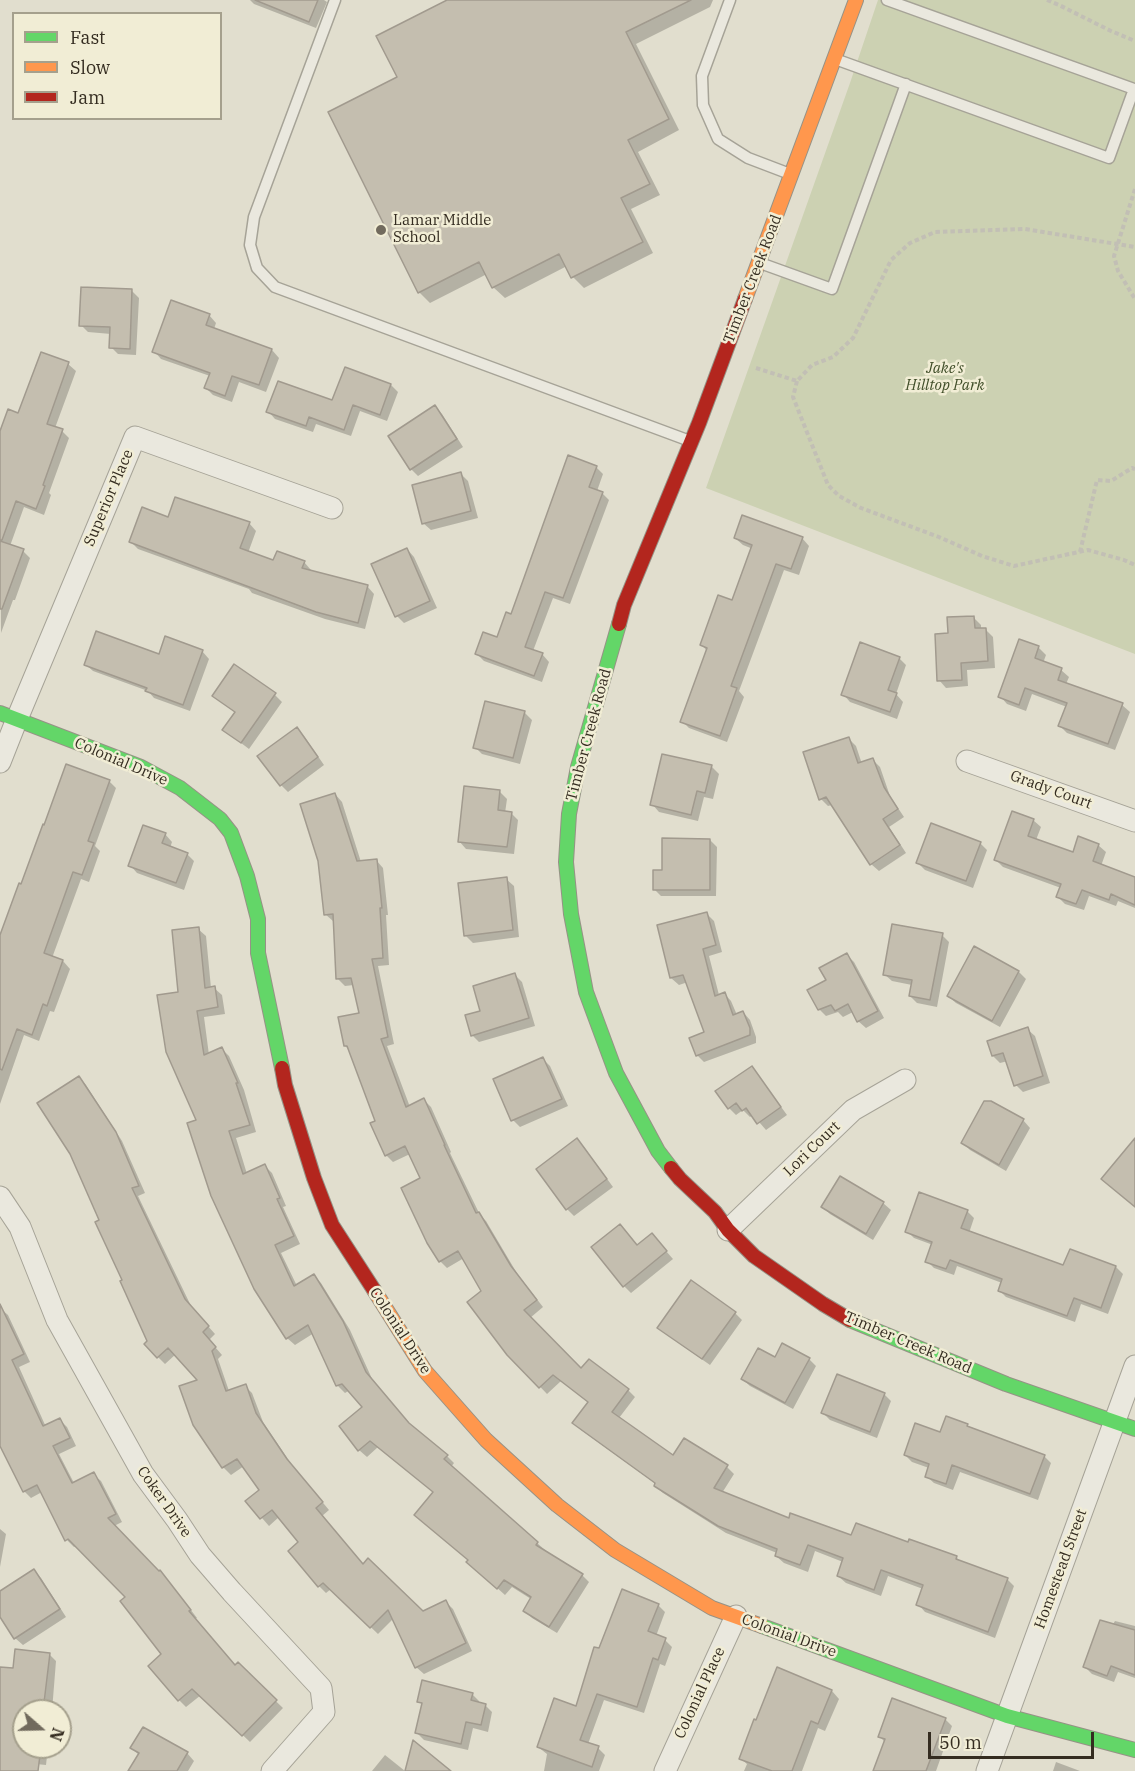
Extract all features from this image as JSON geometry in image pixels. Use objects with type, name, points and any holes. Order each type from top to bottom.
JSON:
[{"type":"street","name":"Timber Creek Road","points":[[856,0],[691,442],[624,605],[578,767],[568,814],[566,862],[571,914],[586,992],[616,1073],[658,1151],[680,1179],[715,1212],[728,1230],[754,1256],[823,1304],[852,1321],[1006,1384],[1135,1429]]},
{"type":"street","name":"Superior Place","points":[[8,716],[135,437],[332,508]]},
{"type":"street","points":[[0,762],[8,716]]},
{"type":"street","name":"Colonial Drive","points":[[8,716],[141,767],[180,788],[220,819],[231,833],[247,876],[258,920],[258,952],[285,1085],[314,1178],[332,1225],[425,1371],[486,1440],[557,1505],[615,1550],[712,1608],[1007,1716],[1135,1750]]},
{"type":"street","name":"Grady Court","points":[[967,761],[1135,821]]},
{"type":"street","name":"Lori Court","points":[[728,1230],[853,1110],[905,1080]]},
{"type":"street","name":"Coker Drive","points":[[0,1197],[20,1227],[57,1320],[143,1474],[200,1555],[321,1688],[324,1712],[272,1771]]},
{"type":"street","name":"Homestead Street","points":[[987,1771],[1135,1366]]},
{"type":"street","name":"Colonial Place","points":[[665,1771],[736,1616]]},
{"type":"lane","points":[[334,0],[254,217],[250,245],[257,268],[275,287],[691,442]]},
{"type":"lane","points":[[730,0],[702,76],[703,105],[718,139],[748,158],[792,174]]},
{"type":"lane","points":[[835,59],[1109,158],[1134,89],[887,0]]},
{"type":"lane","points":[[759,262],[832,289],[906,84]]},
{"type":"path","points":[[1047,0],[1111,32],[1135,41]]},
{"type":"path","points":[[1135,189],[1114,256],[1118,271],[1135,299]]},
{"type":"path","points":[[1135,247],[1025,229],[935,232],[910,243],[891,260],[853,338],[833,357],[813,365],[796,381],[793,397],[828,485],[839,496],[861,508],[939,537],[982,556],[1014,566],[1088,550],[1135,565]]},
{"type":"path","points":[[756,368],[796,381]]},
{"type":"path","points":[[1080,552],[1097,480],[1111,481],[1132,468],[1135,469]]},
{"type":"green space","name":"Jake's Hilltop Park","points":[[878,0],[1135,0],[1135,654],[706,488]]},
{"type":"building","points":[[255,0],[318,0],[309,22]]},
{"type":"building","points":[[447,0],[691,0],[626,32],[669,119],[628,140],[650,184],[621,198],[643,242],[571,278],[559,254],[492,288],[479,262],[418,293],[328,112],[397,77],[376,36]]},
{"type":"building","points":[[81,287],[132,289],[130,349],[109,348],[110,327],[79,326]]},
{"type":"building","points":[[171,300],[210,314],[206,325],[272,349],[259,385],[232,376],[225,396],[204,388],[210,373],[152,352]]},
{"type":"building","points":[[41,352],[69,362],[47,424],[63,429],[36,509],[16,501],[2,540],[0,540],[0,431],[8,409],[18,413]]},
{"type":"building","points":[[345,367],[391,384],[380,415],[353,405],[344,430],[309,417],[306,426],[266,412],[278,381],[332,400]]},
{"type":"building","points":[[435,405],[457,439],[410,470],[388,436]]},
{"type":"building","points":[[568,455],[597,466],[589,487],[603,492],[563,598],[545,592],[525,647],[543,653],[534,676],[475,654],[483,632],[497,637],[506,612],[511,614]]},
{"type":"building","points":[[461,472],[471,511],[422,524],[412,485]]},
{"type":"building","points":[[175,497],[250,522],[240,548],[273,560],[277,551],[305,561],[302,568],[368,585],[358,623],[316,612],[129,542],[142,507],[168,517]]},
{"type":"building","points":[[742,515],[803,537],[791,569],[776,564],[731,686],[737,688],[720,736],[680,722],[707,648],[700,645],[718,595],[732,600],[752,545],[734,538]]},
{"type":"building","points":[[0,541],[24,549],[2,609],[0,609]]},
{"type":"building","points":[[407,548],[430,601],[395,617],[371,564]]},
{"type":"building","points":[[974,616],[975,628],[986,628],[988,661],[961,663],[962,680],[937,681],[935,634],[948,633],[947,617]]},
{"type":"building","points":[[96,631],[159,654],[165,636],[203,650],[183,705],[145,691],[147,688],[84,665]]},
{"type":"building","points":[[1019,639],[1039,646],[1035,658],[1062,668],[1058,680],[1123,703],[1108,744],[1058,726],[1067,703],[1025,688],[1019,705],[998,697]]},
{"type":"building","points":[[860,642],[900,657],[888,690],[897,693],[890,712],[841,695]]},
{"type":"building","points":[[234,664],[276,693],[241,743],[222,730],[235,712],[212,696]]},
{"type":"building","points":[[485,701],[525,711],[513,758],[473,748]]},
{"type":"building","points":[[297,727],[318,757],[280,786],[257,756]]},
{"type":"building","points":[[849,737],[858,763],[873,758],[884,787],[898,809],[883,819],[900,845],[870,865],[826,797],[819,800],[803,752]]},
{"type":"building","points":[[662,754],[712,765],[705,793],[697,791],[691,815],[650,805]]},
{"type":"building","points":[[66,764],[110,780],[88,841],[94,843],[82,875],[73,872],[44,953],[63,960],[47,1006],[43,1004],[32,1035],[17,1029],[2,1070],[0,1069],[0,935]]},
{"type":"building","points":[[464,786],[500,790],[498,810],[512,812],[507,847],[458,842]]},
{"type":"building","points":[[335,793],[357,861],[377,859],[382,908],[380,908],[383,958],[372,959],[388,1037],[381,1039],[406,1107],[424,1098],[476,1213],[479,1212],[511,1266],[537,1300],[524,1310],[581,1368],[589,1359],[629,1389],[612,1412],[673,1455],[684,1438],[728,1465],[714,1488],[789,1518],[790,1513],[851,1535],[856,1523],[908,1542],[909,1539],[1008,1578],[988,1632],[916,1605],[923,1585],[881,1570],[874,1590],[837,1576],[843,1558],[808,1545],[800,1565],[775,1556],[777,1549],[718,1526],[654,1486],[655,1483],[572,1423],[588,1402],[553,1375],[539,1388],[507,1355],[467,1302],[481,1291],[458,1251],[439,1262],[427,1243],[401,1188],[420,1178],[405,1146],[385,1156],[370,1123],[375,1121],[347,1046],[344,1046],[338,1017],[359,1013],[351,978],[336,979],[333,914],[324,915],[318,861],[300,804]]},
{"type":"building","points":[[1012,811],[1034,819],[1028,836],[1073,852],[1078,836],[1099,844],[1093,861],[1135,877],[1135,905],[1111,894],[1109,900],[1082,890],[1076,904],[1056,897],[1061,884],[994,860]]},
{"type":"building","points":[[931,823],[981,842],[966,881],[916,863]]},
{"type":"building","points":[[143,825],[166,833],[162,843],[188,853],[176,883],[128,866]]},
{"type":"building","points":[[662,838],[710,839],[710,890],[653,890],[653,870],[662,870]]},
{"type":"building","points":[[507,877],[513,930],[464,936],[458,883]]},
{"type":"building","points":[[707,912],[716,945],[703,949],[715,996],[725,992],[733,1015],[743,1011],[750,1028],[750,1035],[696,1056],[689,1038],[704,1032],[683,975],[670,978],[657,925]]},
{"type":"building","points":[[892,924],[943,933],[930,1000],[909,996],[912,980],[883,975]]},
{"type":"building","points":[[199,927],[205,988],[215,986],[218,1007],[197,1011],[204,1055],[222,1047],[238,1083],[236,1083],[250,1125],[229,1131],[243,1174],[265,1164],[280,1198],[277,1199],[294,1236],[275,1245],[294,1286],[314,1274],[343,1321],[366,1372],[409,1423],[448,1455],[444,1459],[538,1542],[536,1545],[583,1574],[549,1627],[523,1611],[531,1597],[504,1580],[497,1589],[466,1562],[468,1560],[414,1515],[433,1492],[370,1441],[358,1451],[339,1426],[362,1407],[342,1384],[336,1386],[308,1325],[286,1339],[254,1289],[211,1196],[187,1123],[196,1120],[166,1052],[157,995],[178,992],[172,930]]},
{"type":"building","points":[[974,946],[1019,971],[992,1021],[947,996]]},
{"type":"building","points":[[847,953],[878,1011],[857,1022],[848,1004],[835,1011],[831,1005],[818,1010],[807,990],[826,980],[819,968]]},
{"type":"building","points":[[515,973],[529,1018],[471,1036],[465,1015],[480,1011],[473,986]]},
{"type":"building","points":[[1028,1027],[1043,1076],[1014,1086],[1003,1053],[992,1056],[987,1041]]},
{"type":"building","points":[[543,1057],[562,1099],[511,1121],[493,1079]]},
{"type":"building","points":[[752,1066],[781,1107],[757,1124],[746,1108],[742,1111],[736,1103],[728,1109],[715,1091]]},
{"type":"building","points":[[79,1076],[116,1132],[139,1186],[132,1188],[185,1299],[209,1326],[203,1332],[216,1347],[212,1351],[226,1391],[246,1384],[256,1413],[287,1459],[323,1502],[316,1508],[363,1564],[368,1558],[423,1611],[446,1600],[466,1643],[415,1668],[388,1610],[370,1628],[323,1583],[318,1587],[288,1551],[298,1542],[272,1510],[260,1519],[245,1501],[259,1490],[237,1459],[222,1468],[193,1425],[179,1386],[197,1380],[168,1348],[157,1358],[144,1344],[147,1341],[95,1222],[99,1220],[70,1154],[37,1103]]},
{"type":"building","points":[[984,1101],[991,1101],[1024,1119],[999,1165],[961,1143]]},
{"type":"building","points":[[577,1138],[607,1179],[566,1210],[536,1169]]},
{"type":"building","points":[[1135,1138],[1135,1207],[1101,1179]]},
{"type":"building","points":[[840,1176],[884,1202],[866,1234],[821,1207]]},
{"type":"building","points":[[919,1192],[968,1210],[961,1228],[1063,1265],[1070,1249],[1116,1266],[1101,1308],[1074,1298],[1067,1316],[998,1291],[1002,1279],[950,1260],[946,1269],[925,1262],[932,1242],[905,1232]]},
{"type":"building","points":[[620,1224],[637,1245],[652,1233],[667,1251],[623,1287],[591,1247]]},
{"type":"building","points":[[691,1280],[736,1312],[702,1359],[657,1328]]},
{"type":"building","points":[[0,1304],[24,1354],[12,1360],[43,1426],[60,1418],[70,1438],[53,1446],[72,1483],[94,1472],[116,1514],[108,1518],[160,1570],[191,1610],[189,1611],[235,1665],[238,1662],[277,1700],[242,1736],[192,1689],[178,1701],[148,1666],[161,1654],[120,1601],[125,1597],[68,1539],[65,1541],[37,1485],[23,1492],[0,1446]]},
{"type":"building","points":[[782,1343],[810,1358],[785,1403],[741,1379],[758,1348],[775,1357]]},
{"type":"building","points":[[837,1374],[885,1393],[870,1432],[821,1413]]},
{"type":"building","points":[[946,1416],[1045,1455],[1030,1494],[952,1465],[946,1484],[925,1477],[929,1464],[904,1455],[915,1423],[940,1432]]},
{"type":"building","points":[[34,1569],[60,1609],[14,1639],[0,1617],[0,1591]]},
{"type":"building","points":[[622,1589],[659,1604],[648,1631],[666,1638],[658,1660],[653,1658],[637,1707],[597,1694],[580,1740],[599,1746],[592,1767],[537,1747],[554,1698],[576,1706],[594,1647],[599,1648]]},
{"type":"building","points":[[1100,1620],[1135,1630],[1135,1675],[1111,1666],[1107,1676],[1083,1667]]},
{"type":"building","points":[[15,1649],[50,1653],[44,1699],[12,1699],[12,1759],[40,1759],[38,1771],[0,1771],[0,1667],[13,1668]]},
{"type":"building","points":[[777,1667],[832,1690],[818,1724],[811,1721],[792,1771],[772,1771],[739,1759]]},
{"type":"building","points":[[422,1680],[473,1693],[471,1700],[486,1704],[481,1725],[466,1722],[461,1744],[415,1733],[422,1703],[417,1702]]},
{"type":"building","points":[[892,1698],[946,1718],[926,1771],[873,1771],[885,1739],[878,1737]]},
{"type":"building","points":[[143,1727],[188,1752],[177,1771],[128,1771],[139,1753],[130,1748]]},
{"type":"building","points":[[413,1740],[451,1771],[405,1771]]},
{"type":"traffic: fast","points":[[619,624],[578,767],[569,814],[566,862],[571,914],[586,992],[616,1073],[658,1151],[671,1168]]},
{"type":"traffic: fast","points":[[0,713],[141,767],[180,788],[220,819],[231,833],[247,876],[258,919],[258,953],[282,1068]]},
{"type":"traffic: fast","points":[[850,1320],[1006,1384],[1135,1429]]},
{"type":"traffic: fast","points":[[762,1626],[1007,1716],[1135,1750]]},
{"type":"traffic: slow","points":[[745,299],[856,0]]},
{"type":"traffic: slow","points":[[374,1290],[425,1371],[486,1440],[557,1505],[615,1550],[712,1608],[762,1626]]},
{"type":"traffic: jam","points":[[619,624],[624,605],[699,423],[745,299]]},
{"type":"traffic: jam","points":[[282,1068],[285,1085],[314,1178],[332,1225],[374,1290]]},
{"type":"traffic: jam","points":[[671,1168],[715,1212],[728,1230],[754,1256],[850,1320]]},
{"type":"place","name":"Lamar Middle School","points":[[381,230]]}]
